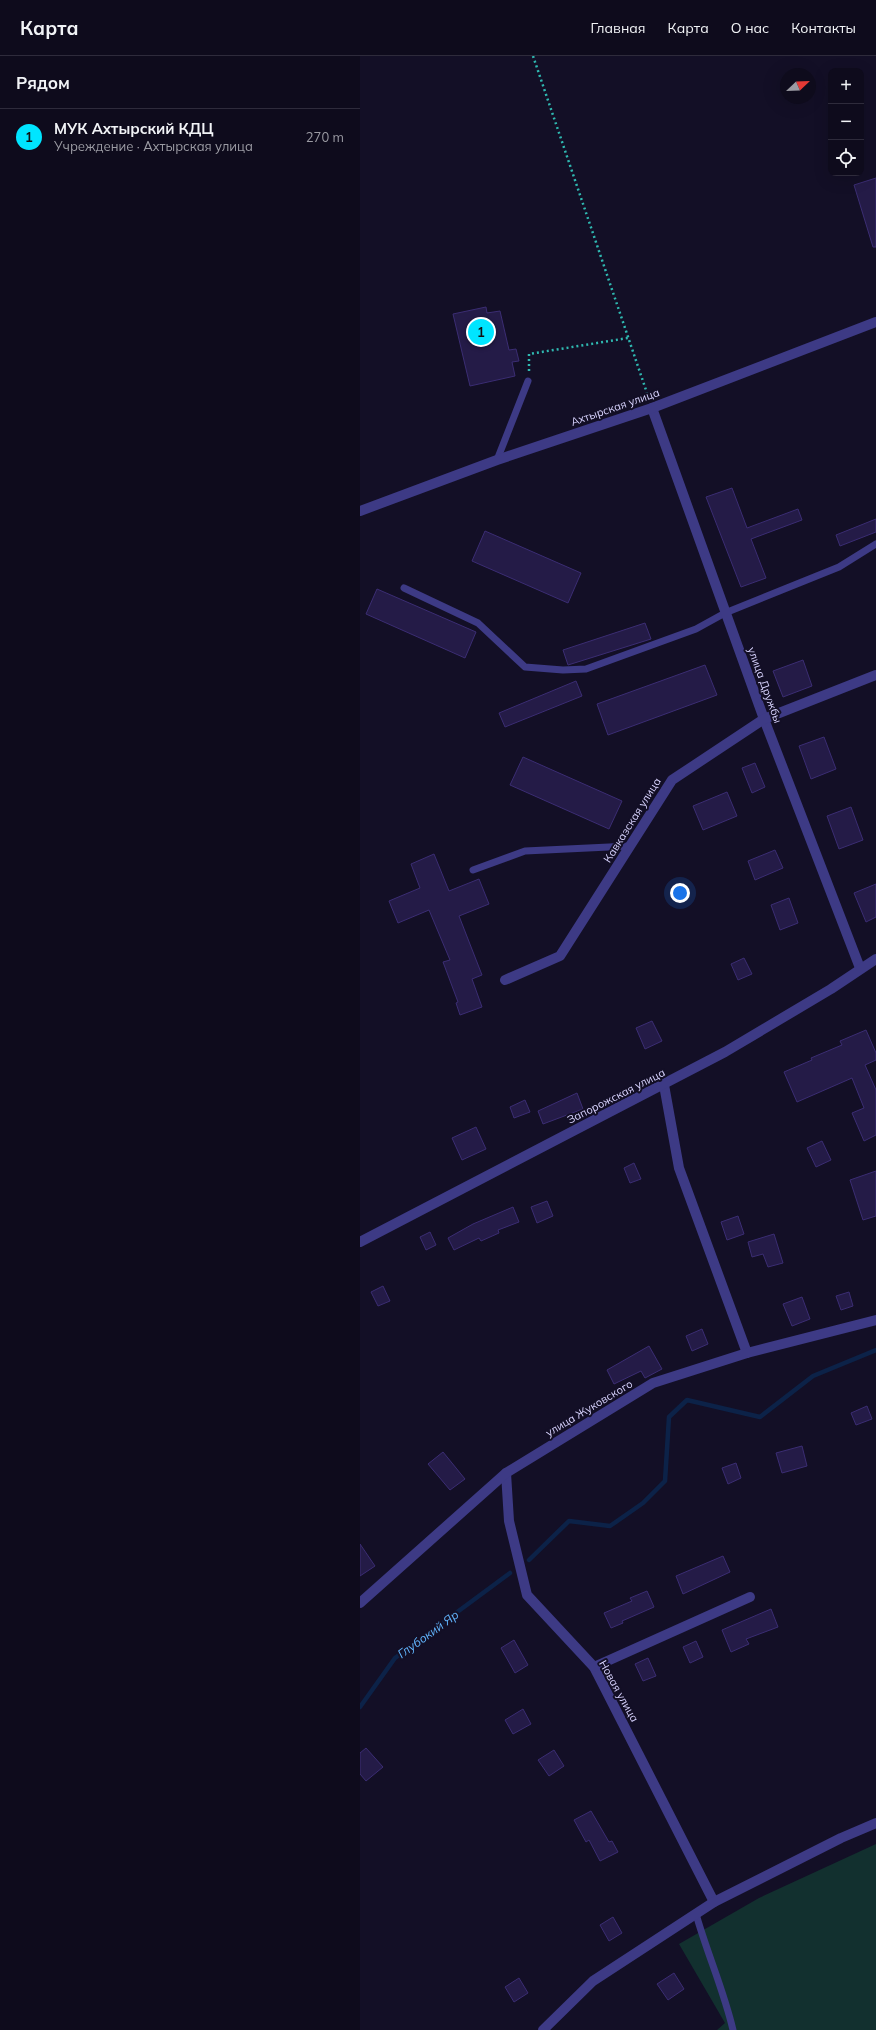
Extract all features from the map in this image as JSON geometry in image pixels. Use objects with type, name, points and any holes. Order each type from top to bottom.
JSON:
[{"type":"street","name":"Ахтырская улица","points":[[360,511],[497,460],[652,408],[876,322]]},
{"type":"street","name":"улица Дружбы","points":[[652,408],[764,719],[860,968]]},
{"type":"street","name":"Кавказская улица","points":[[505,980],[560,956],[672,780],[764,719],[876,675]]},
{"type":"street","name":"Запорожская улица","points":[[360,1242],[725,1052],[831,989],[860,968],[876,959]]},
{"type":"street","points":[[664,1084],[679,1168],[747,1353]]},
{"type":"street","name":"улица Жуковского","points":[[360,1603],[506,1473],[653,1383],[747,1353],[876,1320]]},
{"type":"street","name":"Новая улица","points":[[506,1473],[509,1521],[527,1595],[594,1667],[714,1902]]},
{"type":"street","points":[[594,1667],[750,1597]]},
{"type":"street","points":[[543,2030],[593,1981],[714,1902],[841,1838],[876,1823]]},
{"type":"lane","points":[[497,460],[528,381]]},
{"type":"lane","points":[[404,588],[478,623],[525,667],[563,670],[586,669],[696,629],[725,613],[839,567],[876,544]]},
{"type":"lane","points":[[472,870],[525,851],[630,846]]},
{"type":"lane","points":[[696,1914],[706,1948],[730,2014],[733,2030]]},
{"type":"path","points":[[533,56],[652,408]]},
{"type":"path","points":[[528,381],[529,354],[628,338]]},
{"type":"green space","points":[[876,1844],[876,2030],[717,2030],[725,2023],[679,1944],[759,1898]]},
{"type":"building","points":[[876,178],[876,247],[873,247],[854,185]]},
{"type":"building","points":[[486,307],[487,313],[500,311],[509,350],[516,349],[519,361],[512,362],[515,376],[470,386],[453,314]]},
{"type":"building","points":[[732,488],[747,528],[798,509],[802,520],[751,539],[766,578],[741,587],[706,497]]},
{"type":"building","points":[[876,519],[876,532],[840,546],[836,535]]},
{"type":"building","points":[[485,531],[581,573],[568,603],[472,561]]},
{"type":"building","points":[[377,589],[476,632],[465,658],[366,614]]},
{"type":"building","points":[[645,623],[651,639],[568,665],[563,650]]},
{"type":"building","points":[[803,660],[812,686],[783,697],[773,671]]},
{"type":"building","points":[[705,665],[717,695],[608,735],[597,704]]},
{"type":"building","points":[[576,681],[582,696],[505,727],[499,713]]},
{"type":"building","points":[[824,737],[836,769],[811,779],[799,746]]},
{"type":"building","points":[[523,757],[622,801],[609,829],[510,785]]},
{"type":"building","points":[[755,763],[765,787],[752,793],[742,768]]},
{"type":"building","points":[[727,792],[737,816],[703,830],[693,806]]},
{"type":"building","points":[[851,807],[863,840],[839,849],[827,816]]},
{"type":"building","points":[[775,850],[783,868],[755,880],[748,861]]},
{"type":"building","points":[[434,854],[449,891],[479,879],[489,904],[459,916],[482,975],[472,979],[482,1007],[460,1015],[456,1003],[458,1002],[443,962],[450,960],[429,910],[398,923],[389,901],[420,888],[411,864]]},
{"type":"building","points":[[876,884],[876,917],[866,922],[854,893]]},
{"type":"building","points":[[789,898],[798,923],[780,930],[771,905]]},
{"type":"building","points":[[744,958],[752,974],[738,980],[731,964]]},
{"type":"building","points":[[652,1021],[662,1041],[645,1049],[636,1028]]},
{"type":"building","points":[[866,1030],[876,1053],[876,1060],[865,1065],[876,1090],[876,1135],[864,1141],[852,1113],[864,1108],[852,1078],[797,1102],[784,1072],[812,1060],[811,1058],[842,1045],[840,1041]]},
{"type":"building","points":[[577,1093],[583,1109],[543,1124],[538,1111]]},
{"type":"building","points":[[525,1100],[530,1112],[514,1118],[510,1107]]},
{"type":"building","points":[[476,1127],[486,1149],[462,1160],[452,1138]]},
{"type":"building","points":[[822,1141],[831,1160],[816,1167],[807,1148]]},
{"type":"building","points":[[634,1163],[641,1179],[630,1183],[624,1168]]},
{"type":"building","points":[[876,1171],[876,1216],[863,1220],[850,1180]]},
{"type":"building","points":[[547,1201],[553,1216],[537,1223],[531,1207]]},
{"type":"building","points":[[513,1207],[519,1222],[498,1230],[499,1233],[481,1241],[479,1238],[454,1250],[448,1238],[473,1224]]},
{"type":"building","points":[[738,1216],[744,1234],[727,1240],[721,1222]]},
{"type":"building","points":[[430,1232],[436,1245],[426,1250],[420,1237]]},
{"type":"building","points":[[774,1234],[783,1263],[768,1267],[763,1254],[752,1257],[748,1242]]},
{"type":"building","points":[[383,1286],[390,1301],[378,1306],[371,1292]]},
{"type":"building","points":[[849,1292],[853,1306],[841,1310],[836,1296]]},
{"type":"building","points":[[802,1297],[810,1319],[792,1326],[783,1304]]},
{"type":"building","points":[[702,1329],[708,1344],[692,1351],[686,1336]]},
{"type":"building","points":[[649,1346],[662,1369],[645,1378],[641,1371],[614,1384],[607,1370]]},
{"type":"building","points":[[867,1406],[872,1419],[856,1425],[851,1413]]},
{"type":"building","points":[[802,1446],[807,1466],[782,1473],[776,1453]]},
{"type":"building","points":[[443,1452],[465,1479],[450,1490],[428,1464]]},
{"type":"building","points":[[736,1463],[741,1478],[728,1484],[722,1468]]},
{"type":"building","points":[[360,1544],[375,1566],[360,1576]]},
{"type":"building","points":[[723,1556],[730,1572],[683,1594],[676,1576]]},
{"type":"building","points":[[647,1591],[654,1607],[622,1621],[623,1623],[611,1628],[604,1613],[632,1601],[630,1598]]},
{"type":"building","points":[[771,1609],[778,1627],[746,1639],[749,1644],[731,1652],[722,1630]]},
{"type":"building","points":[[514,1640],[528,1665],[515,1673],[501,1648]]},
{"type":"building","points":[[696,1641],[703,1657],[690,1663],[683,1647]]},
{"type":"building","points":[[648,1658],[656,1676],[643,1681],[635,1664]]},
{"type":"building","points":[[523,1709],[531,1724],[513,1734],[505,1720]]},
{"type":"building","points":[[366,1748],[383,1767],[366,1781],[360,1774],[360,1753]]},
{"type":"building","points":[[554,1750],[564,1766],[549,1776],[538,1760]]},
{"type":"building","points":[[591,1811],[609,1842],[612,1841],[618,1852],[600,1861],[589,1840],[586,1842],[574,1820]]},
{"type":"building","points":[[613,1917],[622,1933],[609,1941],[600,1925]]},
{"type":"building","points":[[674,1973],[684,1989],[668,2000],[657,1984]]},
{"type":"building","points":[[519,1978],[528,1993],[514,2002],[505,1987]]},
{"type":"waterway","name":"Глубокий Яр","points":[[529,1560],[569,1521],[610,1526],[643,1503],[665,1481],[669,1417],[687,1400],[760,1417],[813,1376],[876,1350]]},
{"type":"waterway","name":"Глубокий Яр","points":[[360,1707],[395,1658],[510,1573]]},
{"type":"place","name":"МУК Ахтырский КДЦ","points":[[481,332]]}]
